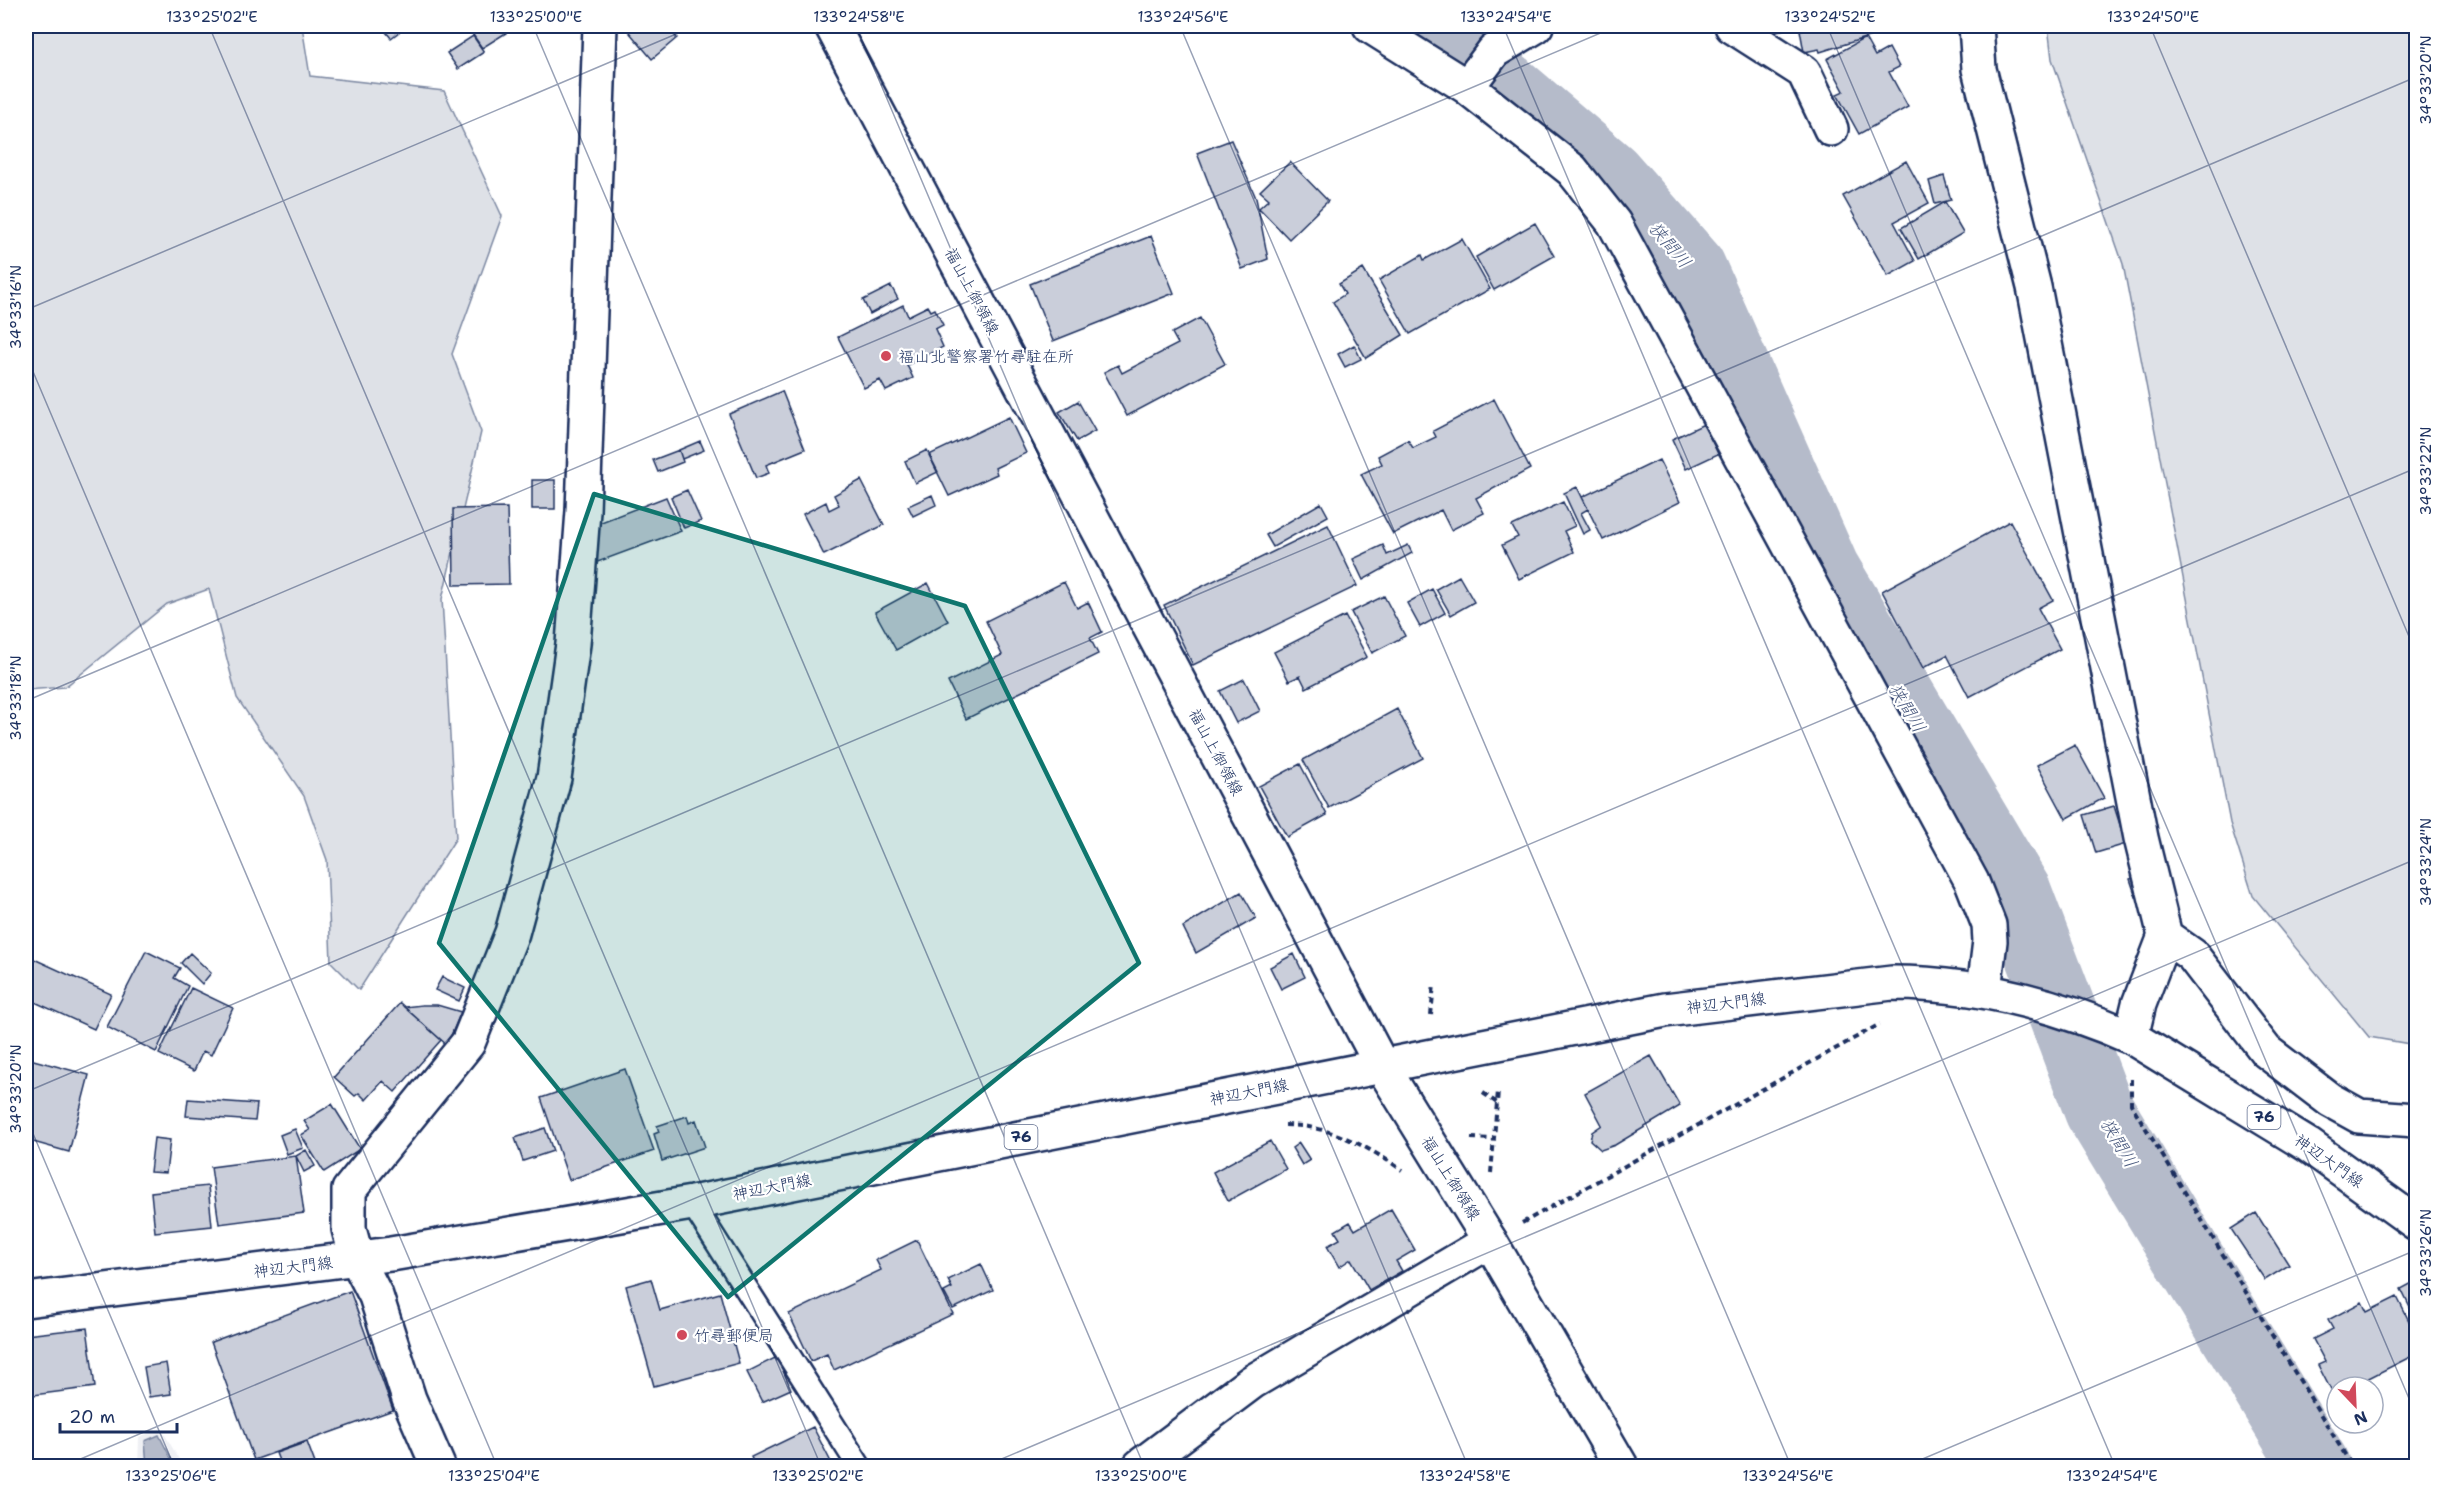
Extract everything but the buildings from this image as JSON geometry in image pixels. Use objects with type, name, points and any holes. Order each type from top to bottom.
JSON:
[{"type":"street","points":[[438,1467],[410,1399],[376,1296],[357,1258],[349,1229],[349,1190],[468,1043],[512,933],[554,778],[573,644],[583,511],[600,26]]},
{"type":"street","name":"福山上御領線","points":[[832,26],[1382,1065],[1490,1241],[1621,1467]]},
{"type":"street","points":[[1370,26],[1467,87],[1572,171],[1614,223],[1972,882],[1989,925],[1990,941],[1984,990]]},
{"type":"street","points":[[1467,87],[1494,51],[1536,26]]},
{"type":"street","points":[[1732,26],[1804,72],[1831,129]]},
{"type":"street","points":[[1976,26],[1979,69],[2034,287],[2141,838],[2165,936],[2139,1004],[2117,1031]]},
{"type":"street","points":[[2165,936],[2192,955],[2266,1051],[2330,1100],[2359,1116],[2416,1120]]},
{"type":"street","name":"神辺大門線","points":[[26,1300],[357,1258],[692,1203],[1665,1010],[1892,983],[1929,983],[1984,990],[2015,997],[2117,1031],[2308,1145],[2416,1223]]},
{"type":"street","points":[[1140,1467],[1252,1382],[1490,1241]]},
{"type":"lane","points":[[692,1203],[859,1467]]},
{"type":"path","points":[[1431,1015],[1434,984]]},
{"type":"path","points":[[1490,1241],[1883,1022]]},
{"type":"path","points":[[2117,1031],[2131,1104],[2352,1467]]},
{"type":"path","points":[[1491,1184],[1498,1091]]},
{"type":"path","points":[[1483,1093],[1497,1103]]},
{"type":"path","points":[[1308,1117],[1310,1127]]},
{"type":"path","points":[[1280,1125],[1310,1127],[1335,1133],[1388,1161],[1407,1174]]},
{"type":"path","points":[[1464,1138],[1494,1139]]},
{"type":"path","points":[[1388,1161],[1393,1152]]},
{"type":"highlighted area","points":[[594,494],[965,606],[1139,963],[728,1297],[439,943]]},
{"type":"shaded area","points":[[26,26],[302,26],[310,76],[444,91],[502,216],[452,354],[481,432],[442,599],[456,838],[359,990],[331,962],[327,860],[304,796],[237,698],[209,589],[167,604],[65,687],[26,690]]},
{"type":"shaded area","points":[[2048,26],[2416,26],[2416,1045],[2369,1037],[2253,896],[2230,823],[2123,264],[2052,59]]},
{"type":"shaded area","points":[[161,1428],[183,1466],[138,1466],[139,1437]]},
{"type":"water","points":[[159,1435],[175,1466],[147,1466],[145,1441]]},
{"type":"waterway","name":"狭間川","points":[[1410,26],[1500,82],[1609,175],[1691,268],[1825,570],[2017,893],[2099,1110],[2315,1466]]},
{"type":"place","name":"福山北警察署竹尋駐在所","points":[[886,356]]},
{"type":"place","name":"竹尋郵便局","points":[[682,1335]]}]
